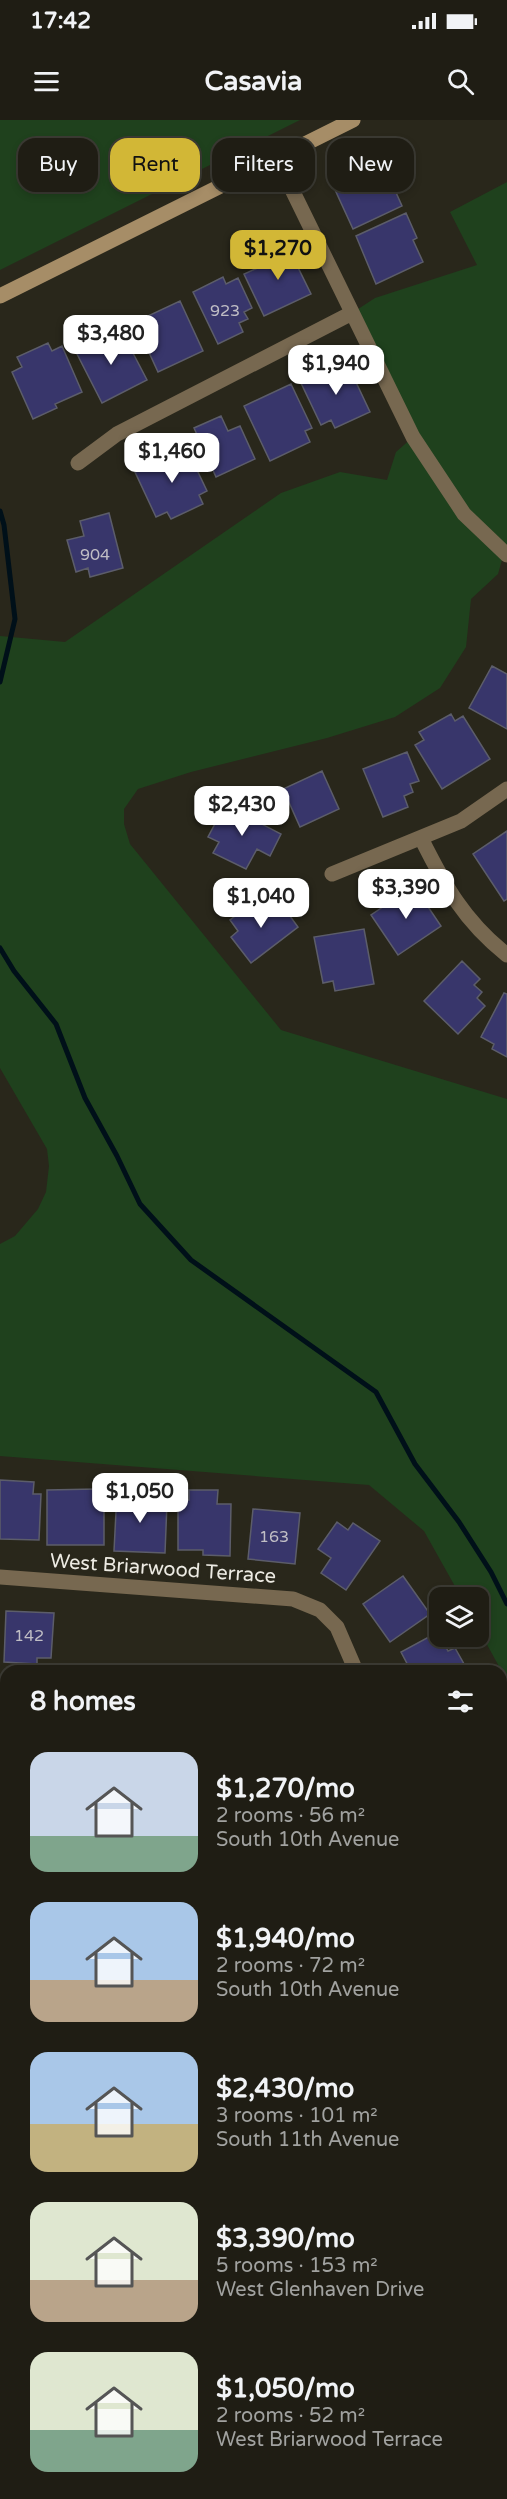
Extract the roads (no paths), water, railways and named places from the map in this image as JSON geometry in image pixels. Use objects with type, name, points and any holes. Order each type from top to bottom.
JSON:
[{"type":"street","points":[[315,140],[353,120]]},
{"type":"street","points":[[0,296],[212,191]]},
{"type":"street","points":[[293,192],[413,437],[464,514],[507,555]]},
{"type":"street","points":[[78,463],[117,434],[352,313]]},
{"type":"street","points":[[332,874],[461,820],[507,789]]},
{"type":"street","points":[[421,838],[448,892],[476,926],[507,955]]},
{"type":"street","name":"West Briarwood Terrace","points":[[0,1577],[293,1599],[320,1610],[337,1627],[353,1665]]},
{"type":"waterway","points":[[0,511],[4,525],[15,619],[0,682]]},
{"type":"waterway","points":[[0,948],[14,971],[56,1024],[85,1098],[140,1204],[191,1260],[376,1392],[415,1464],[459,1522],[491,1572],[507,1604]]}]
